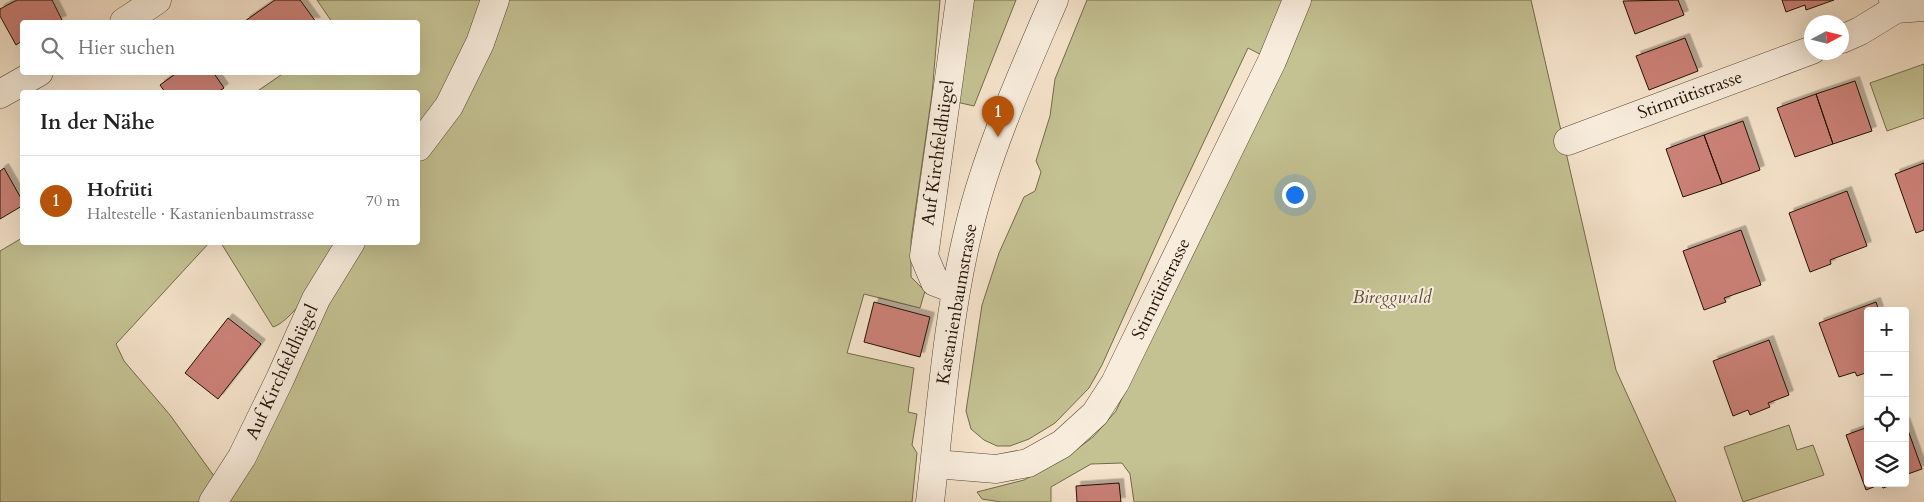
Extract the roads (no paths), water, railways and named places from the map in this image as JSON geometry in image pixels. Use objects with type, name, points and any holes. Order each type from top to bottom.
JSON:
[{"type":"street","points":[[127,20],[157,0]]},
{"type":"street","points":[[420,143],[449,106],[480,43],[495,0]]},
{"type":"street","name":"Auf Kirchfeldhügel","points":[[956,290],[935,282],[924,256],[960,0]]},
{"type":"street","name":"Kastanienbaumstrasse","points":[[930,502],[956,290],[969,227],[980,188],[1021,79],[1054,0]]},
{"type":"street","name":"Stirnrütistrasse","points":[[935,464],[996,469],[1028,463],[1062,444],[1095,414],[1115,383],[1237,133],[1272,61],[1297,0]]},
{"type":"street","points":[[1849,35],[1895,4],[1924,7]]},
{"type":"street","name":"Stirnrütistrasse","points":[[1568,141],[1804,53]]},
{"type":"street","points":[[0,94],[34,75]]},
{"type":"street","name":"Auf Kirchfeldhügel","points":[[212,502],[242,457],[316,299],[348,245]]},
{"type":"place","name":"Hofrüti","points":[[998,137]]},
{"type":"park label","name":"Bireggwald","points":[[1392,297]]}]
